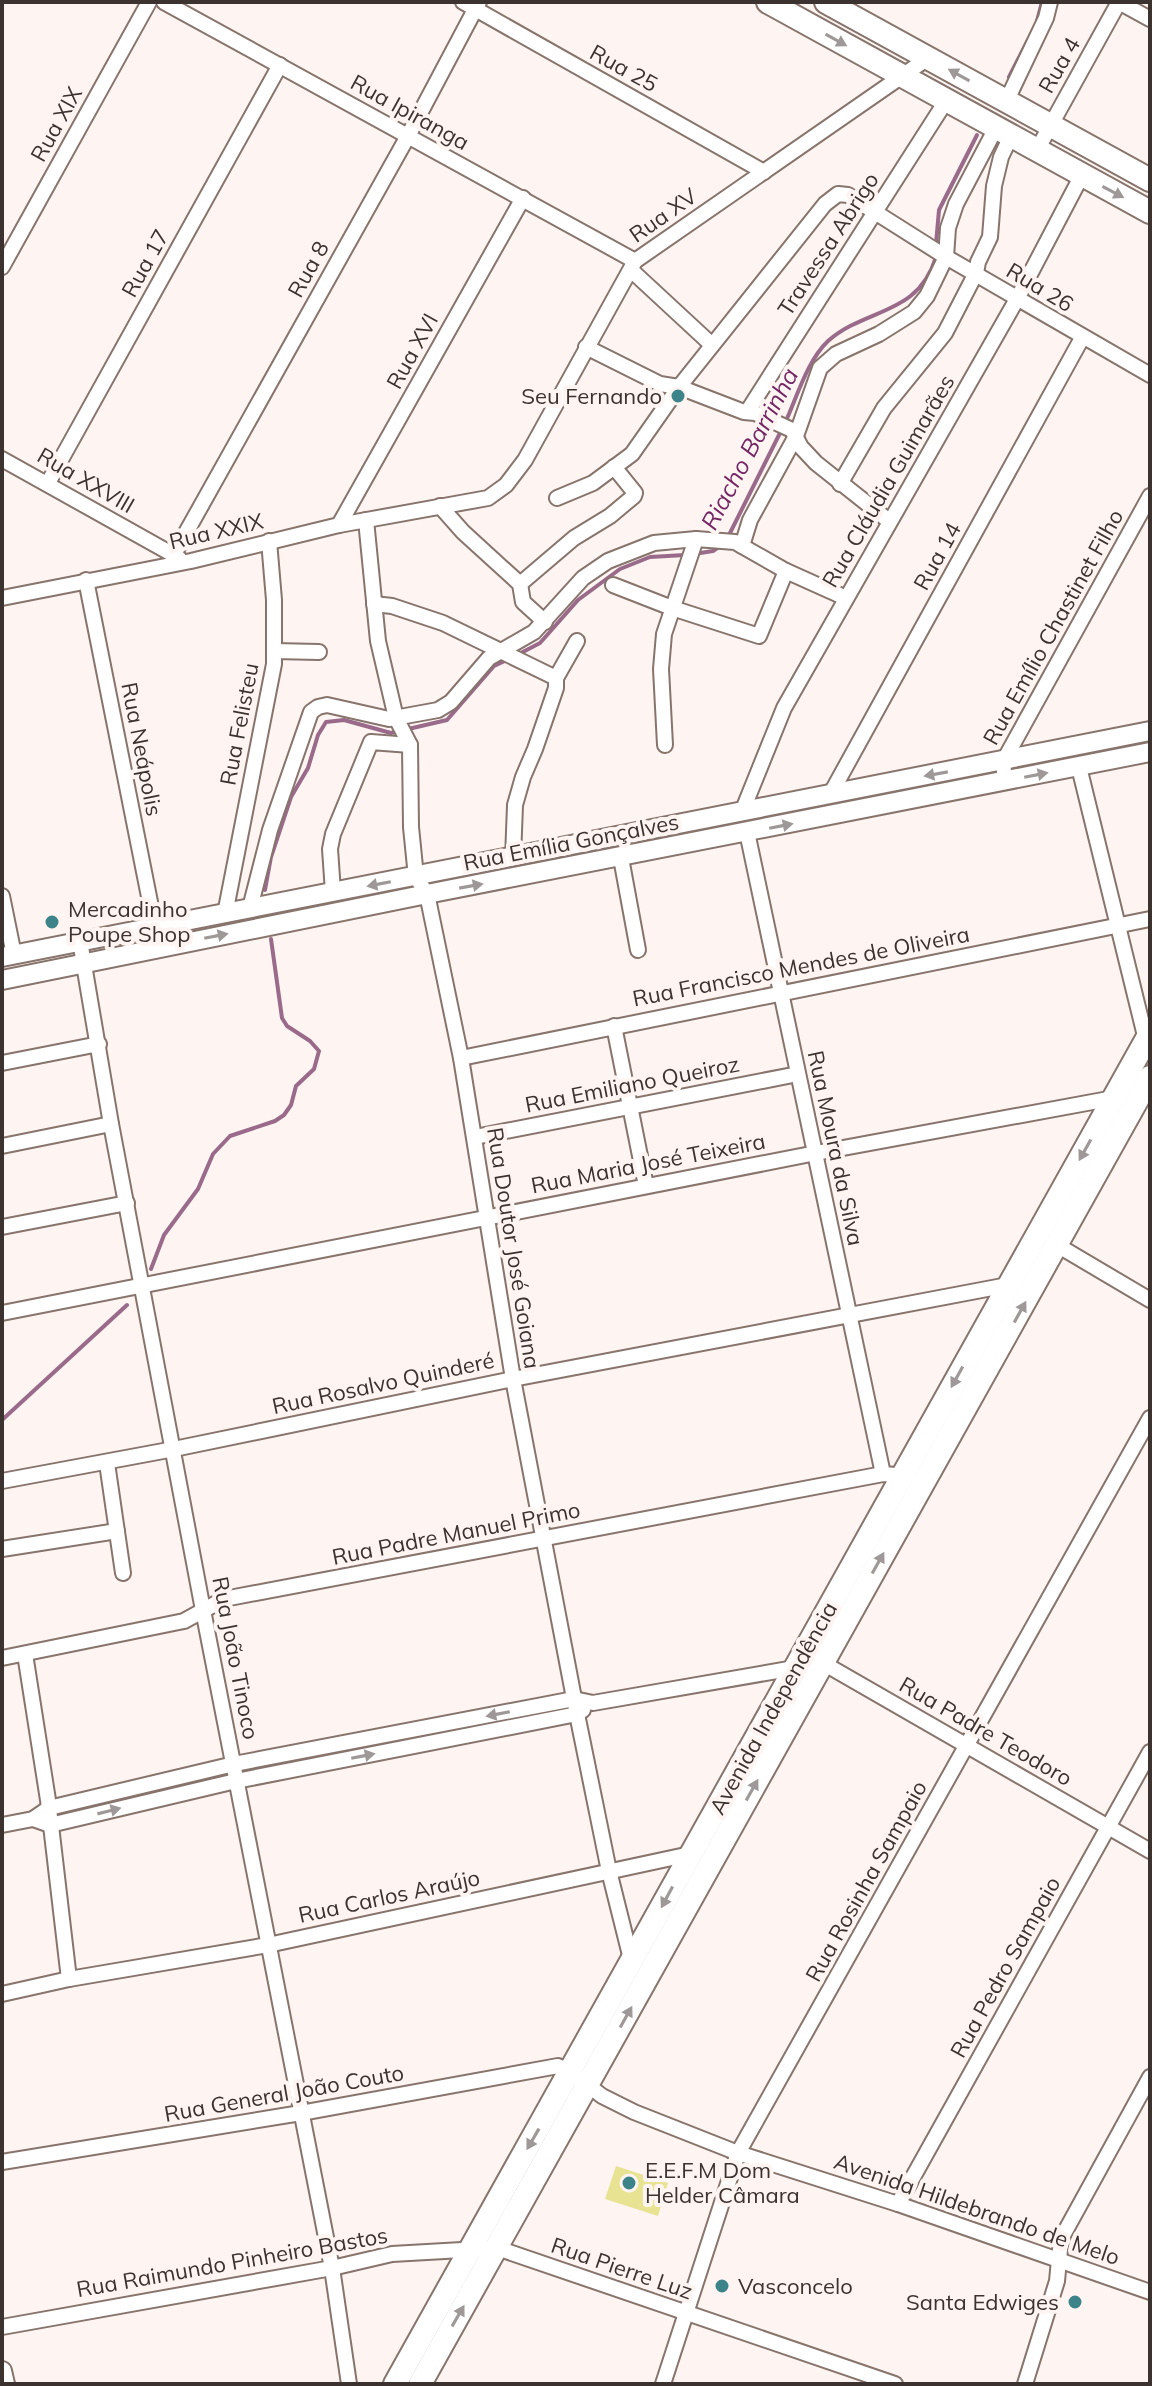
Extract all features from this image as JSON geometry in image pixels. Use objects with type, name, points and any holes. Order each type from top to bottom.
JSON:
[{"type":"main road","points":[[768,2],[1150,212]]},
{"type":"main road","points":[[826,2],[1150,180]]},
{"type":"main road","points":[[874,60],[888,36]]},
{"type":"main road","name":"Avenida Independência","points":[[420,2384],[497,2248],[580,2079],[641,1968],[692,1852],[1148,1036]]},
{"type":"main road","name":"Avenida Independência","points":[[641,1968],[713,1862],[823,1663],[903,1477],[1057,1245],[1150,1077]]},
{"type":"main road","name":"Avenida Independência","points":[[395,2384],[471,2249],[580,2079]]},
{"type":"street","name":"Rua XIX","points":[[2,267],[149,2]]},
{"type":"street","name":"Rua Ipiranga","points":[[164,2],[523,198],[633,265],[712,345]]},
{"type":"street","points":[[1006,102],[1046,18],[1050,2]]},
{"type":"street","points":[[1119,2],[1150,19]]},
{"type":"street","name":"Rua 4","points":[[1037,150],[1119,2]]},
{"type":"street","name":"Rua 8","points":[[173,556],[408,136],[473,4]]},
{"type":"street","name":"Rua 25","points":[[473,4],[764,172]]},
{"type":"street","name":"Rua XV","points":[[506,485],[525,460],[633,265],[928,58]]},
{"type":"street","name":"Rua 17","points":[[48,483],[280,65]]},
{"type":"street","name":"Travessa Abrigo","points":[[747,412],[946,101]]},
{"type":"street","points":[[738,544],[820,368],[836,354],[879,334],[914,312],[927,296],[944,256],[956,204],[1003,132]]},
{"type":"street","points":[[840,484],[884,408],[945,333],[976,273],[990,237],[1003,132]]},
{"type":"street","name":"Rua Cláudia Guimarães","points":[[742,812],[784,708],[1017,299],[1082,175]]},
{"type":"street","name":"Rua 26","points":[[557,498],[593,483],[632,454],[712,345],[833,196],[842,193],[1082,338],[1150,375]]},
{"type":"street","name":"Rua XVI","points":[[339,525],[523,198]]},
{"type":"street","name":"Rua 14","points":[[830,795],[1082,338]]},
{"type":"street","points":[[586,347],[640,376],[755,413],[790,430],[816,463],[889,521]]},
{"type":"street","name":"Rua XXVIII","points":[[2,459],[173,556],[191,561]]},
{"type":"street","points":[[520,584],[574,538],[610,516],[634,496],[635,493],[614,467]]},
{"type":"street","name":"Rua XXIX","points":[[2,598],[191,561],[339,525],[488,498],[506,485]]},
{"type":"street","name":"Rua Emílio Chastinet Filho","points":[[1005,781],[1003,762],[1150,496]]},
{"type":"street","points":[[440,506],[463,532],[520,584],[523,602],[545,622]]},
{"type":"street","name":"Rua Doutor José Goiana","points":[[366,520],[378,641],[396,718],[410,745],[411,827],[416,877],[427,894],[461,1058],[513,1379],[609,1871],[641,1968]]},
{"type":"street","points":[[665,745],[661,669],[664,634],[696,539]]},
{"type":"street","points":[[250,908],[270,830],[311,712],[318,707],[327,705],[396,718],[438,710],[451,702],[489,658],[534,632],[545,622],[583,578],[608,561],[654,543],[718,539],[738,544],[786,571],[846,598]]},
{"type":"street","name":"Rua Felisteu","points":[[225,914],[274,664],[274,600],[269,541]]},
{"type":"street","points":[[613,585],[759,636],[786,571]]},
{"type":"street","name":"Rua Neápolis","points":[[86,580],[155,927]]},
{"type":"street","points":[[374,604],[392,606],[443,623],[556,678]]},
{"type":"street","points":[[513,858],[515,805],[523,777],[556,688],[556,678],[577,641]]},
{"type":"street","points":[[274,651],[319,652]]},
{"type":"street","name":"Rua Emília Gonçalves","points":[[8,956],[1150,731]]},
{"type":"street","points":[[333,892],[330,849],[333,834],[371,742],[410,745]]},
{"type":"street","name":"Rua Emília Gonçalves","points":[[2,980],[1150,752]]},
{"type":"street","points":[[1079,767],[1148,1036]]},
{"type":"street","points":[[653,830],[657,850]]},
{"type":"street","name":"Rua Moura da Silva","points":[[747,832],[850,1314],[903,1477]]},
{"type":"street","points":[[621,858],[638,950]]},
{"type":"street","points":[[2,896],[8,956]]},
{"type":"street","name":"Rua Francisco Mendes de Oliveira","points":[[461,1058],[1150,919]]},
{"type":"street","name":"Rua João Tinoco","points":[[80,941],[111,1124],[203,1610],[332,2268],[349,2384]]},
{"type":"street","points":[[614,1026],[646,1186]]},
{"type":"street","points":[[2,1063],[99,1044]]},
{"type":"street","name":"Rua Emiliano Queiroz","points":[[475,1137],[798,1074]]},
{"type":"street","name":"Rua Maria José Teixeira","points":[[2,1313],[816,1153],[1114,1098]]},
{"type":"street","points":[[2,1146],[111,1124]]},
{"type":"street","points":[[2,1227],[127,1203]]},
{"type":"street","points":[[1057,1245],[1150,1300]]},
{"type":"street","name":"Rua Rosalvo Quinderé","points":[[2,1481],[107,1463],[513,1379],[1008,1285]]},
{"type":"street","name":"Rua Rosinha Sampaio","points":[[663,2384],[738,2153],[1150,1418]]},
{"type":"street","points":[[107,1463],[123,1573]]},
{"type":"street","name":"Rua Padre Manuel Primo","points":[[2,1658],[184,1621],[224,1599],[544,1539],[903,1477]]},
{"type":"street","points":[[2,1549],[117,1531]]},
{"type":"street","points":[[25,1654],[50,1816],[69,1979]]},
{"type":"street","points":[[2,1825],[236,1781],[412,1739],[575,1706],[823,1663]]},
{"type":"street","name":"Rua Padre Teodoro","points":[[823,1663],[1150,1851]]},
{"type":"street","points":[[50,1816],[234,1764],[412,1739]]},
{"type":"street","name":"Rua Pedro Sampaio","points":[[898,2204],[1150,1752]]},
{"type":"street","points":[[692,1852],[713,1862]]},
{"type":"street","name":"Rua Carlos Araújo","points":[[2,1994],[69,1979],[268,1945],[692,1852]]},
{"type":"street","name":"Rua General João Couto","points":[[2,2162],[301,2113],[552,2067],[564,2067],[580,2079]]},
{"type":"street","points":[[1025,2384],[1057,2281],[1061,2239],[1150,2077]]},
{"type":"street","name":"Avenida Hildebrando de Melo","points":[[580,2079],[602,2096],[634,2112],[738,2153],[898,2204],[1150,2292]]},
{"type":"street","name":"Rua Pierre Luz","points":[[471,2249],[497,2248],[895,2384]]},
{"type":"street","name":"Rua Raimundo Pinheiro Bastos","points":[[2,2327],[332,2268],[392,2254],[471,2249]]},
{"type":"street","points":[[2,2371],[5,2384]]},
{"type":"shaded area","points":[[616,2166],[668,2183],[658,2216],[605,2199]]},
{"type":"waterway","name":"Riacho Barrinha","points":[[1037,21],[1042,2]]},
{"type":"waterway","name":"Riacho Barrinha","points":[[1009,77],[1028,40]]},
{"type":"waterway","name":"Riacho Barrinha","points":[[936,244],[939,210],[977,135]]},
{"type":"waterway","name":"Riacho Barrinha","points":[[785,423],[808,369],[828,341],[843,330],[904,301],[928,276],[936,257]]},
{"type":"waterway","name":"Riacho Barrinha","points":[[728,537],[781,431]]},
{"type":"waterway","name":"Riacho Barrinha","points":[[694,554],[713,551],[723,544]]},
{"type":"waterway","name":"Riacho Barrinha","points":[[517,655],[540,643],[578,600],[620,569],[650,557],[685,555]]},
{"type":"waterway","name":"Riacho Barrinha","points":[[265,890],[271,857],[291,797],[308,768],[318,735],[326,722],[344,720],[391,733],[447,720],[494,666],[509,659]]},
{"type":"waterway","name":"Riacho Barrinha","points":[[151,1269],[164,1235],[198,1189],[213,1154],[230,1136],[284,1115],[291,1105],[296,1086],[314,1069],[319,1051],[287,1026],[282,1018],[271,939]]},
{"type":"waterway","name":"Riacho Barrinha","points":[[2,1420],[127,1305]]},
{"type":"place","name":"Seu Fernando","points":[[678,396]]},
{"type":"place","name":"Mercadinho Poupe Shop","points":[[52,922]]},
{"type":"place","name":"E.E.F.M Dom Helder Câmara","points":[[629,2183]]},
{"type":"place","name":"Vasconcelo","points":[[722,2286]]},
{"type":"place","name":"Santa Edwiges","points":[[1075,2302]]}]
